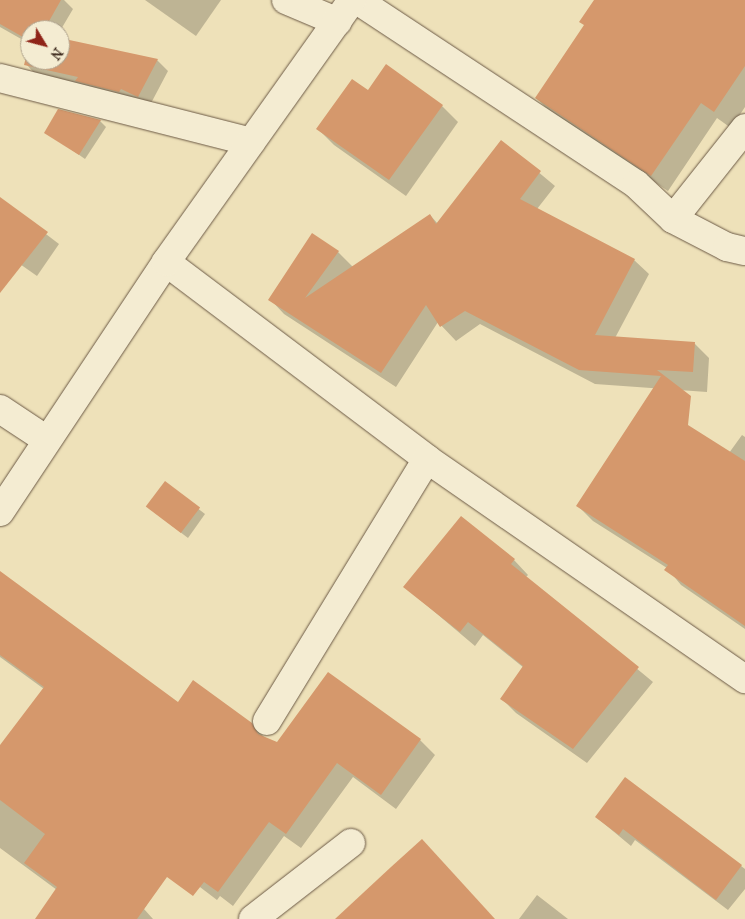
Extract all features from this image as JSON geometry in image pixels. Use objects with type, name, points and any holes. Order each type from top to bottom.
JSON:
[{"type":"street","points":[[0,512],[166,262],[345,11],[286,0]]},
{"type":"street","points":[[357,0],[636,184],[673,219],[727,247],[745,251]]},
{"type":"street","points":[[0,78],[251,142]]},
{"type":"street","points":[[673,219],[745,128]]},
{"type":"street","points":[[166,262],[427,459],[745,679]]},
{"type":"street","points":[[0,409],[47,440]]},
{"type":"street","points":[[267,722],[427,459]]},
{"type":"street","points":[[253,919],[351,843]]},
{"type":"building","points":[[0,0],[61,0],[50,20],[20,20],[20,35],[0,24]]},
{"type":"building","points":[[594,0],[745,0],[745,66],[714,112],[701,103],[651,176],[535,98],[584,25],[579,22]]},
{"type":"building","points":[[70,40],[158,59],[138,97],[121,89],[119,92],[75,81],[78,77],[46,70],[70,70]]},
{"type":"building","points":[[386,64],[443,105],[389,180],[316,129],[352,79],[368,90]]},
{"type":"building","points":[[58,109],[101,120],[79,155],[44,133]]},
{"type":"building","points":[[501,140],[541,171],[520,199],[635,259],[595,335],[695,342],[693,372],[657,370],[691,396],[688,425],[745,461],[745,626],[664,570],[668,565],[576,506],[661,376],[579,370],[465,311],[440,327],[426,305],[381,373],[268,300],[312,233],[339,251],[305,298],[430,214],[436,224]]},
{"type":"building","points":[[0,197],[48,232],[0,293]]},
{"type":"building","points":[[165,481],[200,507],[181,533],[146,507]]},
{"type":"building","points":[[461,516],[515,559],[511,564],[639,667],[573,749],[500,699],[523,666],[468,622],[460,632],[403,587]]},
{"type":"building","points":[[0,571],[178,702],[193,680],[252,723],[258,734],[277,742],[328,672],[421,739],[381,795],[337,763],[286,834],[269,822],[218,892],[204,882],[193,896],[167,877],[137,919],[35,919],[57,887],[24,863],[45,834],[0,800],[0,745],[44,687],[0,655]]},
{"type":"building","points":[[625,777],[742,865],[716,900],[623,829],[619,835],[595,817]]},
{"type":"building","points":[[422,839],[495,919],[335,919],[391,867]]}]
